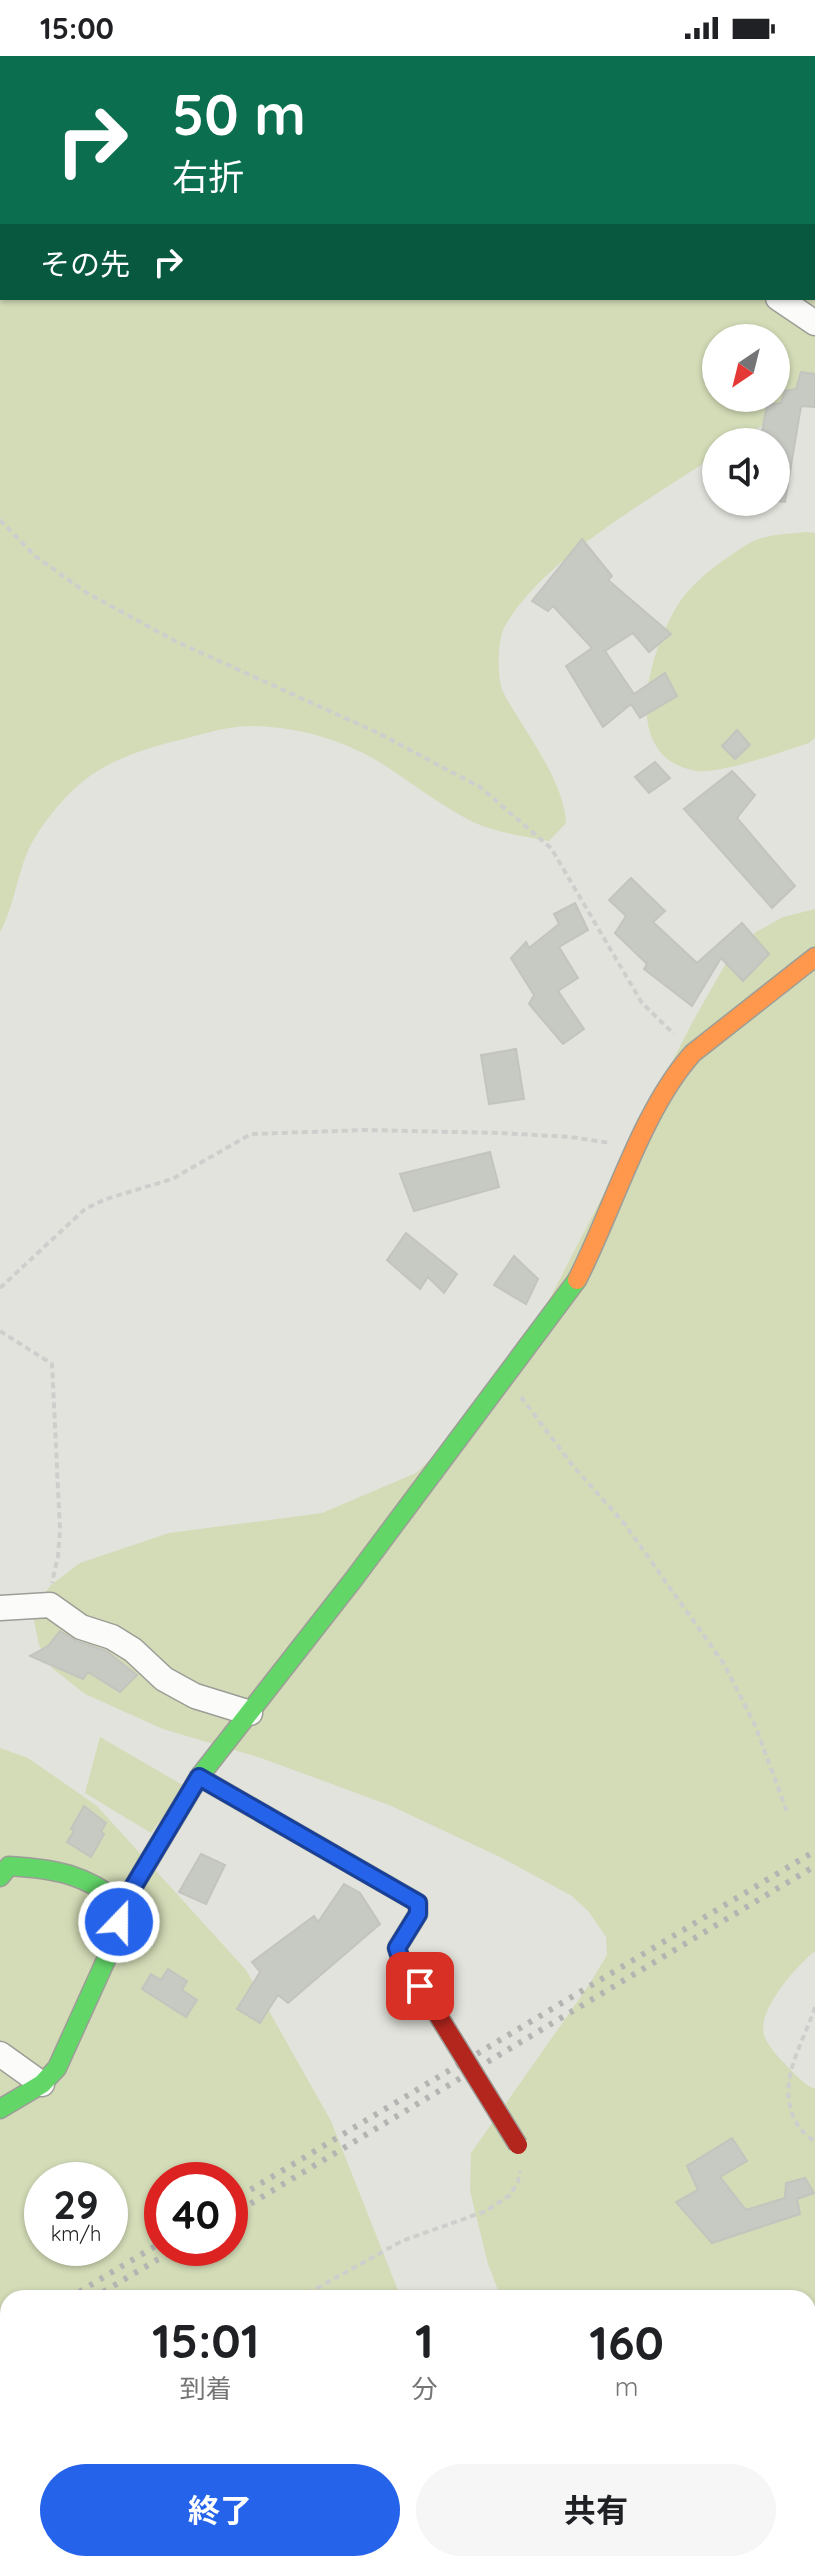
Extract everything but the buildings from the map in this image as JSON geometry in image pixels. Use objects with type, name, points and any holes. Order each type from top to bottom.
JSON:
[{"type":"street","points":[[781,300],[815,323]]},
{"type":"street","points":[[0,2109],[42,2084],[57,2068],[115,1940],[123,1904],[199,1777],[578,1279],[637,1147],[676,1072],[693,1053],[815,957]]},
{"type":"street","points":[[0,1608],[50,1605],[81,1627],[112,1637],[133,1650],[164,1679],[195,1696],[250,1713]]},
{"type":"street","points":[[199,1777],[418,1903],[418,1914],[397,1948],[402,1963],[420,1986],[518,2145]]},
{"type":"street","points":[[0,1877],[9,1866],[59,1868],[95,1883],[123,1904]]},
{"type":"street","points":[[0,2054],[42,2084]]},
{"type":"path","points":[[0,520],[35,556],[87,593],[177,642],[376,732],[480,787],[551,848],[642,1003],[693,1053]]},
{"type":"path","points":[[0,1288],[85,1209],[106,1199],[172,1179],[251,1134],[366,1130],[500,1133],[570,1137],[637,1147]]},
{"type":"path","points":[[0,1331],[52,1364],[60,1530],[50,1605]]},
{"type":"path","points":[[506,1377],[573,1466],[624,1523],[724,1664],[755,1725],[787,1812]]},
{"type":"path","points":[[815,2007],[792,2064],[788,2093],[797,2124],[815,2142]]},
{"type":"path","points":[[313,2290],[402,2241],[486,2211],[510,2195],[518,2182],[521,2161],[518,2145]]},
{"type":"green space","points":[[0,300],[815,300],[815,392],[790,408],[790,324],[702,324],[702,412],[783,412],[758,428],[702,428],[702,464],[572,554],[523,601],[502,632],[499,659],[503,692],[541,755],[564,806],[566,823],[549,841],[501,832],[473,822],[381,763],[336,741],[304,732],[244,726],[129,755],[81,783],[53,812],[32,843],[0,932]]},
{"type":"green space","points":[[815,533],[815,738],[809,743],[721,769],[697,771],[672,762],[656,746],[648,724],[647,699],[658,647],[679,603],[702,578],[748,544],[769,536]]},
{"type":"green space","points":[[815,909],[815,1951],[780,1989],[766,2013],[763,2025],[764,2035],[774,2051],[799,2078],[815,2089],[815,2290],[498,2290],[488,2264],[470,2191],[471,2153],[607,1955],[606,1937],[589,1912],[572,1896],[500,1857],[389,1805],[261,1758],[163,1729],[85,1694],[52,1668],[39,1645],[32,1611],[51,1585],[80,1563],[169,1533],[322,1513],[416,1473],[503,1389],[692,1023],[730,956],[756,932],[783,917]]},
{"type":"green space","points":[[100,1737],[186,1787],[151,1833],[85,1793]]},
{"type":"green space","points":[[0,1748],[28,1758],[97,1806],[246,1970],[331,2121],[398,2290],[0,2290]]},
{"type":"railway","points":[[248,2191],[815,1851]]},
{"type":"railway","points":[[248,2205],[815,1866]]},
{"type":"railway","points":[[82,2290],[144,2253]]},
{"type":"railway","points":[[106,2290],[147,2266]]},
{"type":"traffic: fast","points":[[0,2109],[42,2084],[57,2068],[115,1940],[123,1904],[199,1777],[353,1580],[577,1280]]},
{"type":"traffic: fast","points":[[0,1877],[9,1866],[56,1871],[95,1886],[123,1904]]},
{"type":"traffic: fast","points":[[413,1900],[418,1903],[418,1914],[397,1948],[402,1963],[420,1986]]},
{"type":"traffic: slow","points":[[577,1280],[643,1132],[675,1077],[693,1053],[815,957]]},
{"type":"traffic: slow","points":[[199,1777],[413,1900]]},
{"type":"traffic: jam","points":[[420,1986],[518,2145]]},
{"type":"route","points":[[119,1922],[123,1904],[199,1777],[418,1903],[418,1914],[397,1948],[402,1963],[420,1986]]}]
